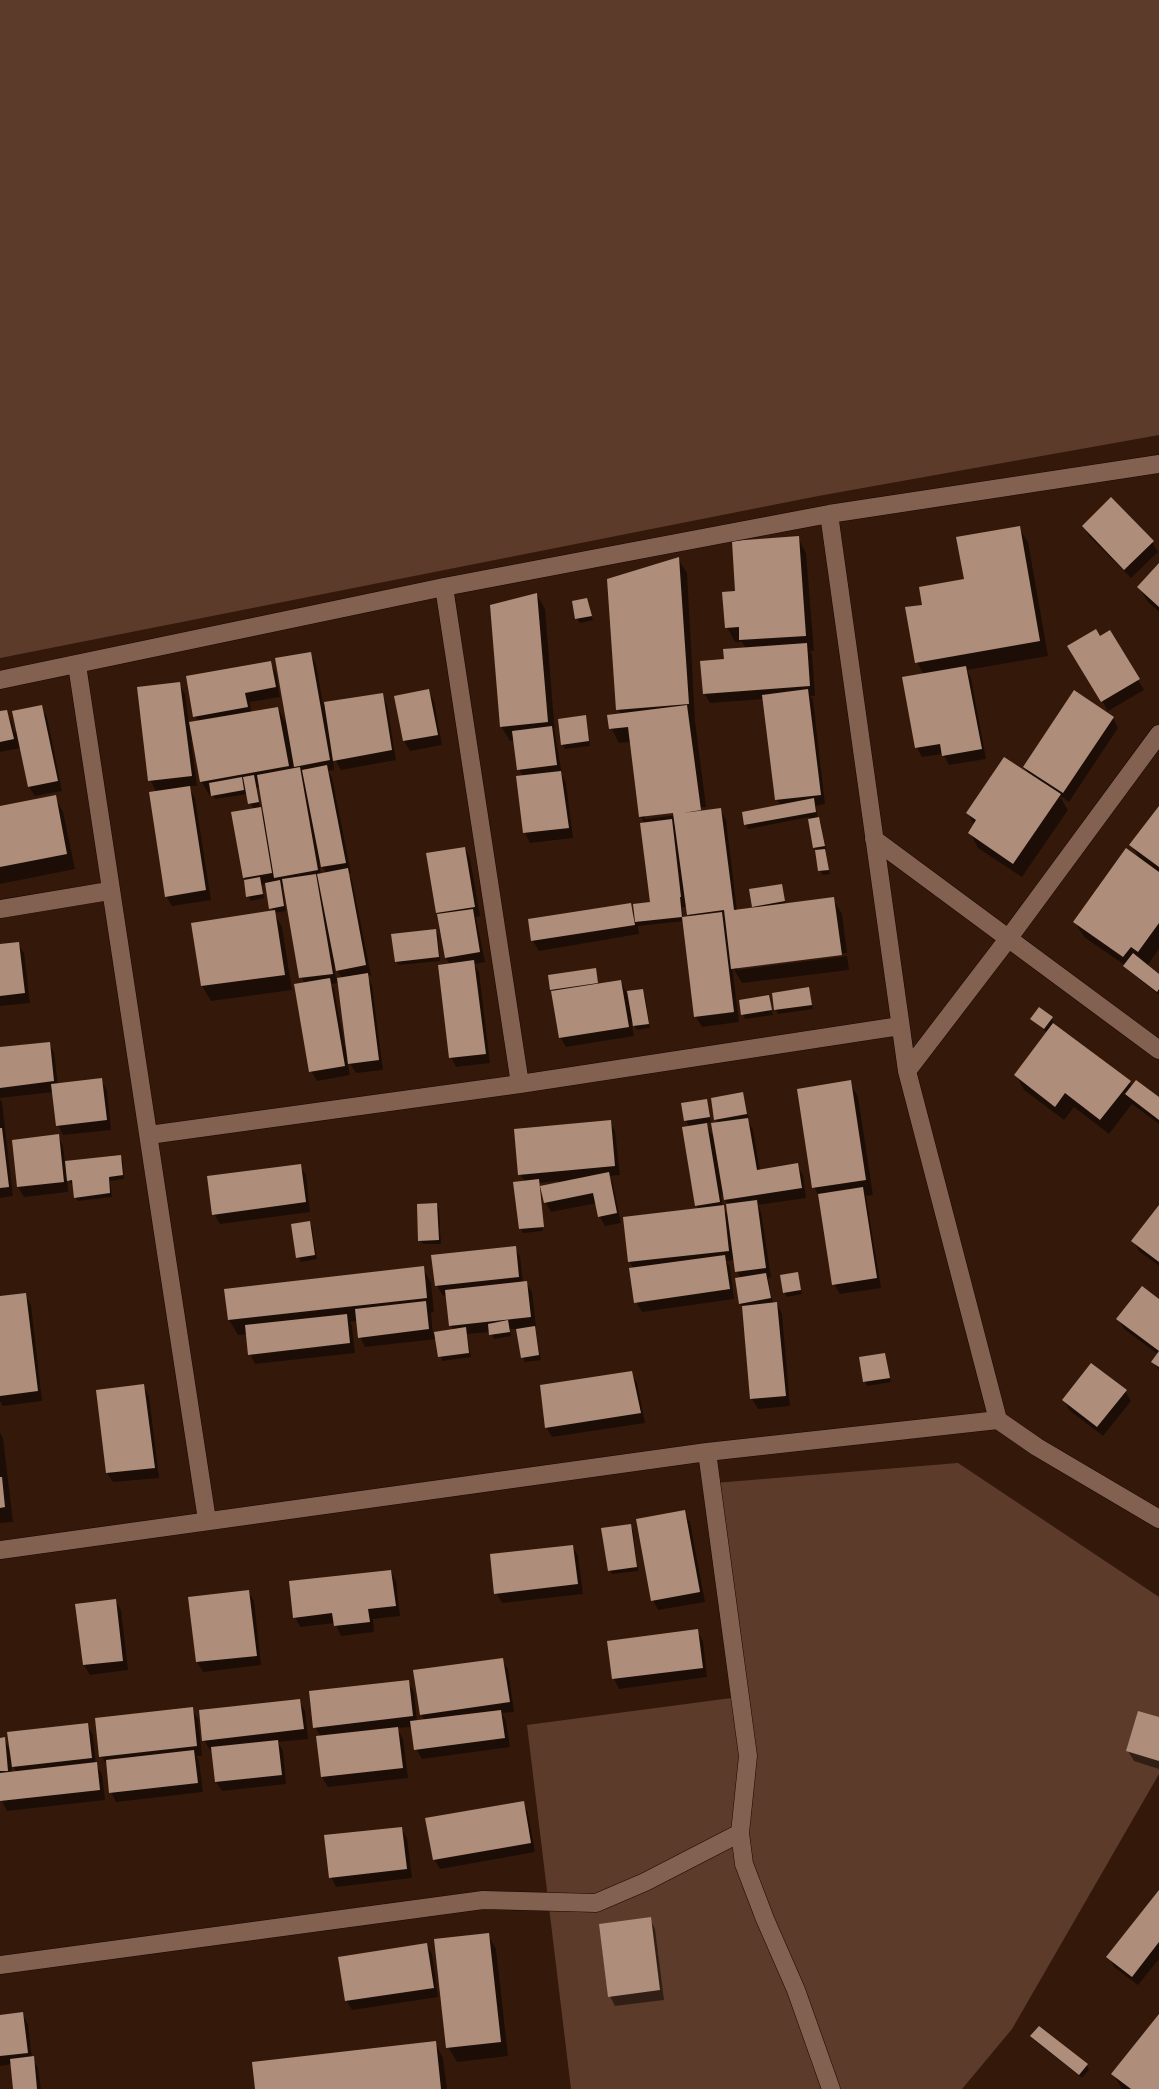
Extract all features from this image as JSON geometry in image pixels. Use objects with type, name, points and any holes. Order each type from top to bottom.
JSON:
[{"type":"street","points":[[0,680],[444,587],[829,514],[1159,464]]},
{"type":"street","points":[[829,514],[906,1071],[998,1420],[1037,1447],[1159,1519]]},
{"type":"street","points":[[444,587],[520,1084]]},
{"type":"street","points":[[77,665],[109,891],[207,1520]]},
{"type":"street","points":[[906,1071],[1008,939],[1159,734]]},
{"type":"street","points":[[874,839],[1159,1050]]},
{"type":"street","points":[[0,909],[109,891]]},
{"type":"street","points":[[149,1135],[520,1084],[900,1026]]},
{"type":"street","points":[[0,1550],[707,1452],[998,1420]]},
{"type":"street","points":[[707,1452],[748,1756],[740,1833],[744,1864],[796,1990],[831,2089]]},
{"type":"street","points":[[0,1965],[483,1900],[596,1903],[645,1882],[740,1833]]},
{"type":"shaded area","points":[[0,0],[1159,0],[1159,435],[818,496],[0,658]]},
{"type":"shaded area","points":[[958,1463],[1159,1597],[1159,1774],[1012,2029],[962,2089],[571,2089],[527,1725],[739,1697],[715,1483]]},
{"type":"building","points":[[1111,497],[1154,541],[1124,570],[1082,526]]},
{"type":"building","points":[[1020,526],[1040,641],[915,663],[905,607],[922,605],[919,587],[964,579],[956,537]]},
{"type":"building","points":[[799,536],[806,636],[739,640],[739,627],[725,628],[722,592],[735,591],[732,541]]},
{"type":"building","points":[[679,557],[689,704],[616,710],[607,579]]},
{"type":"building","points":[[1159,563],[1159,607],[1137,587]]},
{"type":"building","points":[[537,593],[548,722],[500,727],[490,605]]},
{"type":"building","points":[[587,598],[592,616],[575,619],[572,601]]},
{"type":"building","points":[[1096,629],[1100,636],[1110,630],[1140,679],[1101,702],[1067,646]]},
{"type":"building","points":[[807,643],[810,686],[703,694],[700,661],[724,659],[723,649]]},
{"type":"building","points":[[311,652],[330,760],[294,767],[275,658]]},
{"type":"building","points":[[271,661],[276,687],[245,693],[248,707],[193,717],[186,676]]},
{"type":"building","points":[[966,666],[982,749],[942,756],[940,744],[915,748],[902,677]]},
{"type":"building","points":[[180,682],[192,776],[148,781],[137,687]]},
{"type":"building","points":[[429,689],[438,735],[403,741],[394,696]]},
{"type":"building","points":[[808,689],[821,795],[775,800],[762,695]]},
{"type":"building","points":[[1074,690],[1114,717],[1063,793],[1023,767]]},
{"type":"building","points":[[383,693],[392,750],[333,761],[324,702]]},
{"type":"building","points":[[42,705],[58,781],[28,787],[12,711]]},
{"type":"building","points":[[687,705],[701,810],[683,813],[721,808],[734,910],[834,897],[842,955],[731,969],[724,910],[687,915],[673,813],[639,817],[628,727],[609,729],[607,715]]},
{"type":"building","points":[[278,707],[289,766],[200,782],[189,722]]},
{"type":"building","points":[[7,710],[14,739],[0,742],[0,711]]},
{"type":"building","points":[[586,715],[589,741],[561,745],[558,719]]},
{"type":"building","points":[[552,726],[557,765],[517,770],[512,731]]},
{"type":"building","points":[[1004,757],[1061,794],[1013,864],[968,833],[976,820],[966,813]]},
{"type":"building","points":[[327,765],[346,863],[321,867],[302,770]]},
{"type":"building","points":[[300,767],[318,870],[274,878],[257,775]]},
{"type":"building","points":[[561,771],[569,828],[523,833],[516,776]]},
{"type":"building","points":[[254,775],[259,802],[248,804],[243,777]]},
{"type":"building","points":[[242,777],[244,790],[211,796],[209,783]]},
{"type":"building","points":[[190,786],[206,890],[165,897],[149,792]]},
{"type":"building","points":[[56,795],[67,854],[0,867],[0,806]]},
{"type":"building","points":[[814,798],[816,812],[744,825],[742,812]]},
{"type":"building","points":[[1159,806],[1159,867],[1129,845]]},
{"type":"building","points":[[261,807],[272,873],[243,878],[231,812]]},
{"type":"building","points":[[819,817],[825,846],[813,848],[808,819]]},
{"type":"building","points":[[672,819],[682,917],[635,922],[633,904],[650,902],[640,823]]},
{"type":"building","points":[[465,847],[475,907],[436,913],[426,853]]},
{"type":"building","points":[[1126,848],[1159,872],[1159,923],[1138,952],[1131,947],[1123,957],[1073,922]]},
{"type":"building","points":[[825,849],[829,870],[818,871],[815,850]]},
{"type":"building","points":[[348,868],[366,965],[336,971],[317,874]]},
{"type":"building","points":[[316,874],[333,974],[299,978],[282,879]]},
{"type":"building","points":[[260,877],[263,894],[246,897],[244,880]]},
{"type":"building","points":[[280,880],[284,906],[269,909],[265,883]]},
{"type":"building","points":[[782,884],[785,901],[752,907],[749,889]]},
{"type":"building","points":[[631,903],[635,925],[531,941],[528,919]]},
{"type":"building","points":[[473,909],[480,952],[445,958],[437,914]]},
{"type":"building","points":[[275,910],[285,975],[201,986],[191,923]]},
{"type":"building","points":[[722,912],[734,1012],[694,1017],[682,917]]},
{"type":"building","points":[[436,929],[439,957],[395,962],[391,934]]},
{"type":"building","points":[[19,942],[25,993],[0,996],[0,944]]},
{"type":"building","points":[[1133,953],[1159,974],[1157,992],[1123,966]]},
{"type":"building","points":[[474,960],[486,1054],[449,1058],[438,965]]},
{"type":"building","points":[[596,968],[598,983],[550,990],[548,975]]},
{"type":"building","points":[[368,973],[379,1060],[348,1064],[337,978]]},
{"type":"building","points":[[330,978],[345,1066],[309,1072],[294,984]]},
{"type":"building","points":[[621,980],[629,1027],[559,1038],[551,991]]},
{"type":"building","points":[[809,987],[812,1005],[774,1010],[772,993]]},
{"type":"building","points":[[643,989],[649,1024],[633,1026],[627,991]]},
{"type":"building","points":[[769,995],[772,1010],[741,1015],[739,1000]]},
{"type":"building","points":[[1039,1007],[1053,1017],[1044,1029],[1030,1019]]},
{"type":"building","points":[[1053,1023],[1131,1081],[1100,1120],[1065,1093],[1055,1107],[1014,1075]]},
{"type":"building","points":[[50,1042],[54,1081],[0,1088],[0,1047]]},
{"type":"building","points":[[102,1078],[107,1120],[56,1126],[51,1084]]},
{"type":"building","points":[[851,1080],[866,1180],[812,1188],[797,1089]]},
{"type":"building","points":[[1136,1080],[1159,1097],[1159,1120],[1125,1094]]},
{"type":"building","points":[[743,1092],[747,1114],[714,1120],[711,1098]]},
{"type":"building","points":[[707,1099],[710,1117],[684,1121],[681,1103]]},
{"type":"building","points":[[748,1118],[757,1170],[798,1163],[802,1188],[724,1200],[711,1123]]},
{"type":"building","points":[[611,1120],[615,1166],[518,1175],[514,1129]]},
{"type":"building","points":[[707,1123],[720,1202],[695,1206],[682,1127]]},
{"type":"building","points":[[0,1128],[9,1187],[0,1188]]},
{"type":"building","points":[[59,1134],[64,1182],[17,1187],[12,1140]]},
{"type":"building","points":[[121,1155],[123,1175],[109,1177],[110,1193],[74,1198],[72,1180],[67,1181],[65,1161]]},
{"type":"building","points":[[301,1164],[306,1202],[212,1215],[207,1176]]},
{"type":"building","points":[[609,1172],[617,1213],[598,1217],[593,1193],[544,1203],[540,1186]]},
{"type":"building","points":[[539,1179],[544,1227],[519,1229],[513,1182]]},
{"type":"building","points":[[863,1187],[877,1278],[832,1285],[818,1194]]},
{"type":"building","points":[[757,1200],[766,1268],[735,1272],[726,1204]]},
{"type":"building","points":[[437,1203],[439,1240],[418,1241],[417,1204]]},
{"type":"building","points":[[724,1205],[729,1251],[628,1262],[623,1217]]},
{"type":"building","points":[[1159,1205],[1159,1262],[1131,1241]]},
{"type":"building","points":[[310,1221],[315,1255],[296,1258],[291,1224]]},
{"type":"building","points":[[516,1246],[519,1277],[435,1286],[431,1255]]},
{"type":"building","points":[[725,1255],[730,1289],[634,1303],[629,1268]]},
{"type":"building","points":[[424,1266],[427,1298],[228,1320],[224,1289]]},
{"type":"building","points":[[798,1272],[801,1290],[783,1293],[780,1275]]},
{"type":"building","points":[[766,1273],[771,1298],[739,1304],[735,1278]]},
{"type":"building","points":[[527,1281],[531,1317],[449,1326],[445,1290]]},
{"type":"building","points":[[1142,1286],[1159,1299],[1159,1351],[1116,1319]]},
{"type":"building","points":[[26,1293],[38,1391],[0,1396],[0,1296]]},
{"type":"building","points":[[426,1301],[429,1329],[358,1338],[355,1309]]},
{"type":"building","points":[[777,1302],[786,1396],[750,1399],[742,1306]]},
{"type":"building","points":[[347,1314],[350,1343],[248,1355],[245,1325]]},
{"type":"building","points":[[508,1320],[510,1332],[489,1335],[488,1324]]},
{"type":"building","points":[[535,1326],[539,1355],[521,1358],[516,1329]]},
{"type":"building","points":[[466,1327],[469,1353],[438,1357],[434,1332]]},
{"type":"building","points":[[1159,1351],[1159,1367],[1151,1362]]},
{"type":"building","points":[[885,1353],[890,1378],[863,1382],[859,1357]]},
{"type":"building","points":[[1091,1363],[1127,1390],[1097,1427],[1062,1400]]},
{"type":"building","points":[[632,1371],[641,1413],[545,1428],[540,1385]]},
{"type":"building","points":[[144,1384],[155,1468],[106,1473],[96,1390]]},
{"type":"building","points":[[0,1477],[5,1507],[0,1508]]},
{"type":"building","points":[[685,1510],[700,1592],[651,1601],[636,1519]]},
{"type":"building","points":[[631,1524],[637,1567],[608,1571],[601,1528]]},
{"type":"building","points":[[573,1545],[578,1584],[494,1594],[490,1554]]},
{"type":"building","points":[[391,1570],[396,1606],[368,1609],[370,1622],[334,1626],[332,1613],[293,1618],[289,1581]]},
{"type":"building","points":[[249,1590],[257,1656],[196,1662],[188,1597]]},
{"type":"building","points":[[116,1599],[123,1661],[83,1665],[75,1604]]},
{"type":"building","points":[[698,1629],[703,1668],[612,1679],[607,1641]]},
{"type":"building","points":[[503,1658],[510,1702],[420,1715],[413,1670]]},
{"type":"building","points":[[409,1680],[413,1716],[313,1728],[309,1691]]},
{"type":"building","points":[[300,1699],[304,1729],[202,1741],[199,1710]]},
{"type":"building","points":[[193,1707],[197,1746],[99,1757],[95,1718]]},
{"type":"building","points":[[501,1710],[505,1738],[414,1750],[410,1721]]},
{"type":"building","points":[[1138,1711],[1159,1717],[1159,1761],[1126,1751]]},
{"type":"building","points":[[88,1723],[92,1758],[12,1767],[7,1732]]},
{"type":"building","points":[[398,1727],[403,1768],[321,1777],[316,1736]]},
{"type":"building","points":[[5,1737],[8,1771],[0,1771],[0,1738]]},
{"type":"building","points":[[278,1740],[282,1775],[215,1782],[211,1747]]},
{"type":"building","points":[[194,1750],[198,1783],[109,1793],[106,1760]]},
{"type":"building","points":[[97,1762],[100,1790],[0,1801],[0,1773]]},
{"type":"building","points":[[524,1801],[531,1843],[433,1860],[425,1818]]},
{"type":"building","points":[[402,1827],[407,1869],[329,1878],[324,1835]]},
{"type":"building","points":[[1159,1890],[1159,1942],[1132,1977],[1106,1957]]},
{"type":"building","points":[[651,1917],[660,1990],[608,1997],[599,1924]]},
{"type":"building","points":[[489,1933],[501,2042],[446,2048],[434,1939]]},
{"type":"building","points":[[427,1943],[434,1988],[345,2001],[338,1957]]},
{"type":"building","points":[[23,2012],[28,2053],[0,2056],[0,2015]]},
{"type":"building","points":[[1159,2014],[1159,2089],[1131,2089],[1111,2074]]},
{"type":"building","points":[[1039,2026],[1088,2064],[1079,2075],[1030,2036]]},
{"type":"building","points":[[436,2041],[441,2089],[255,2089],[252,2062]]},
{"type":"building","points":[[34,2056],[37,2089],[13,2089],[10,2059]]}]
